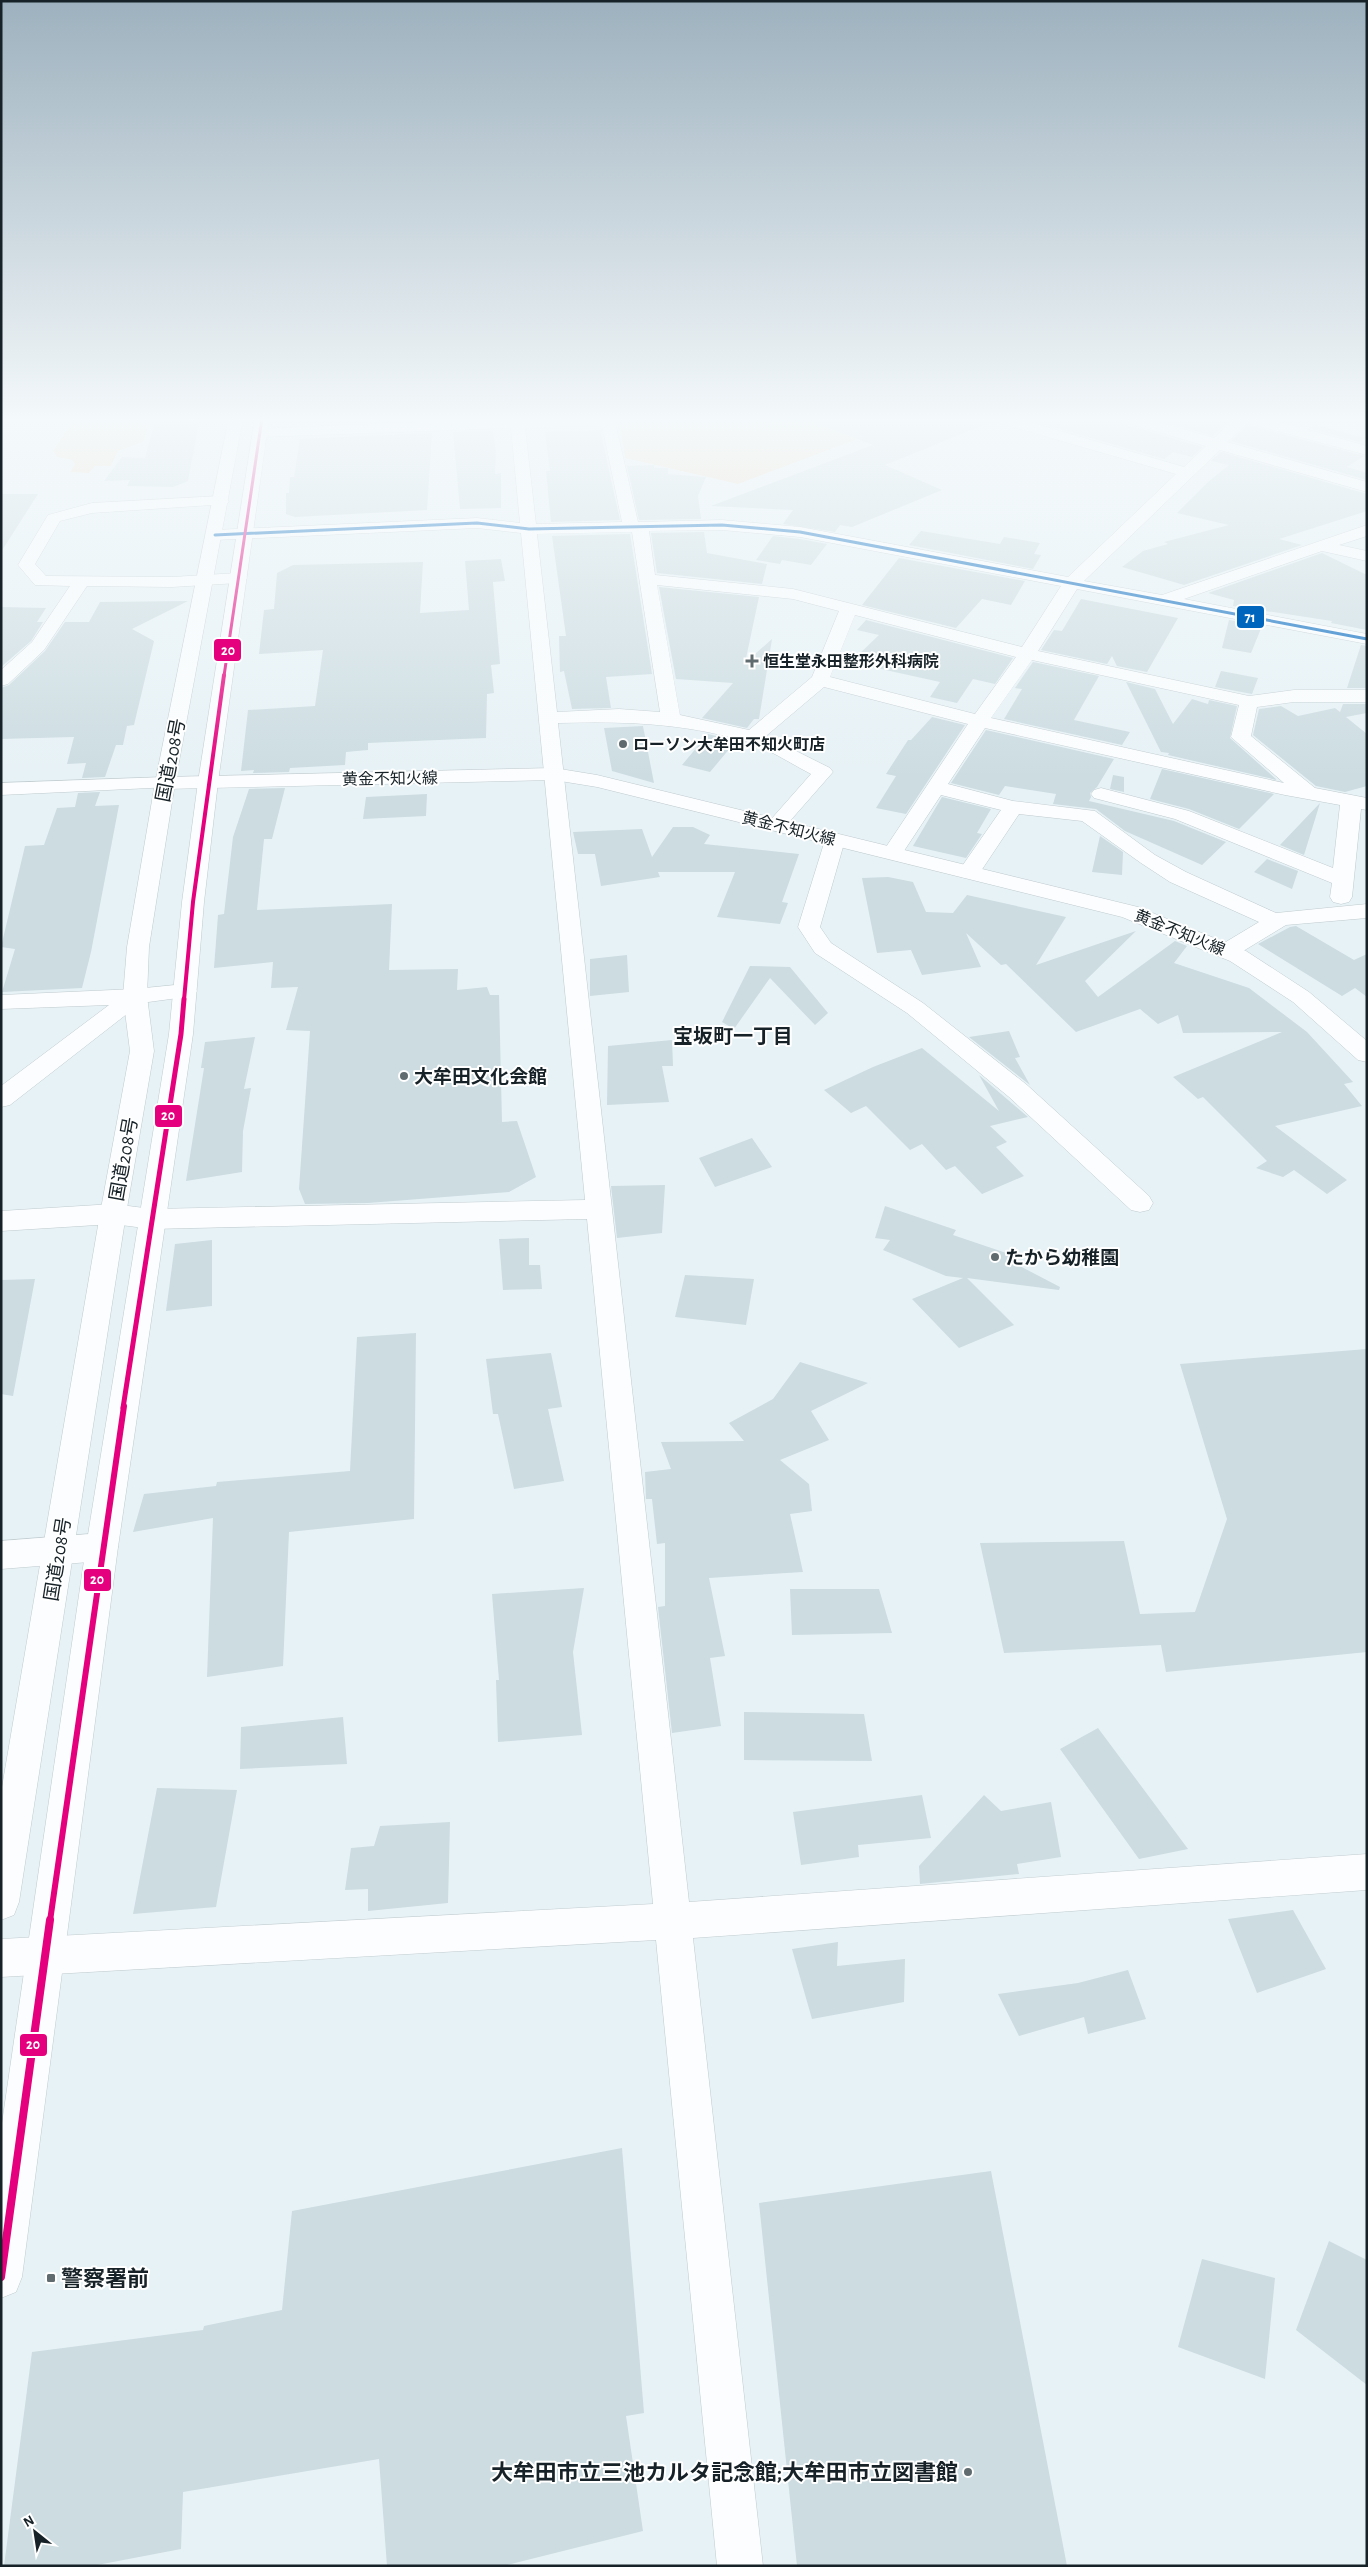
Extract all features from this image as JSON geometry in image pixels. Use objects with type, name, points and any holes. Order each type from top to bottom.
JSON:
[{"type":"main road","points":[[42,538],[26,565],[41,580],[205,581],[238,578]]},
{"type":"main road","name":"国道208号","points":[[1,1902],[113,1214],[142,1051],[135,996],[138,948],[165,783],[214,538]]},
{"type":"main road","name":"国道208号","points":[[1,2277],[102,1547],[182,1034],[193,902],[208,782],[238,578],[250,538]]},
{"type":"main road","points":[[213,543],[249,545],[327,538]]},
{"type":"main road","points":[[482,540],[491,538]]},
{"type":"main road","points":[[530,538],[740,2566]]},
{"type":"main road","points":[[638,538],[670,719]]},
{"type":"main road","points":[[831,538],[1367,639]]},
{"type":"main road","points":[[893,853],[981,721],[994,698],[1027,654],[1072,583],[1120,538]]},
{"type":"main road","points":[[1165,600],[1344,538]]},
{"type":"main road","points":[[1320,546],[1367,556]]},
{"type":"main road","points":[[647,579],[793,594],[1027,654],[1249,702],[1294,696],[1367,696]]},
{"type":"main road","points":[[1,680],[38,646],[82,581]]},
{"type":"main road","points":[[752,737],[820,680],[849,609]]},
{"type":"main road","points":[[820,680],[981,721],[1310,794],[1359,803],[1343,880],[1339,913]]},
{"type":"main road","points":[[1249,702],[1241,737],[1310,794]]},
{"type":"main road","points":[[548,718],[620,715],[670,719],[752,737],[824,772],[776,825]]},
{"type":"main road","name":"黄金不知火線","points":[[1,789],[165,783],[554,774],[598,781],[1130,912],[1228,951],[1265,972],[1301,997],[1367,1054]]},
{"type":"main road","points":[[936,787],[1013,806],[1088,815],[1148,859],[1178,877],[1277,922]]},
{"type":"main road","points":[[1101,794],[1182,815],[1343,880]]},
{"type":"main road","points":[[969,872],[1013,806]]},
{"type":"main road","points":[[835,840],[809,927],[823,948],[915,1008],[1018,1091],[1140,1203]]},
{"type":"main road","points":[[1228,951],[1282,919],[1367,911]]},
{"type":"main road","points":[[1,1002],[135,996],[185,991]]},
{"type":"main road","points":[[1,1099],[135,996]]},
{"type":"main road","points":[[1,1221],[113,1214],[152,1219],[599,1209]]},
{"type":"main road","points":[[1,1555],[58,1552],[102,1547]]},
{"type":"main road","points":[[1,1958],[674,1921],[1367,1872]]},
{"type":"building","points":[[1,538],[10,538],[1,552]]},
{"type":"building","points":[[552,538],[631,538],[652,674],[606,677],[611,708],[572,709],[564,671],[560,672],[559,636],[566,636]]},
{"type":"building","points":[[652,538],[705,538],[707,553],[767,564],[762,584],[657,573]]},
{"type":"building","points":[[772,538],[800,539],[827,544],[811,565],[782,560],[780,564],[756,560]]},
{"type":"building","points":[[915,538],[962,538],[1000,544],[1004,538],[1009,538],[1040,543],[1034,554],[1041,555],[1033,569],[909,545]]},
{"type":"building","points":[[1180,538],[1283,538],[1279,539],[1302,545],[1184,585],[1122,567],[1143,551],[1168,544],[1164,542]]},
{"type":"building","points":[[1322,553],[1367,575],[1367,630],[1331,623],[1332,621],[1233,606],[1234,600],[1208,593]]},
{"type":"building","points":[[899,558],[1025,581],[1011,605],[982,599],[956,628],[862,605]]},
{"type":"building","points":[[501,559],[505,581],[493,582],[500,664],[491,665],[494,693],[487,694],[486,738],[368,743],[368,750],[346,752],[345,765],[290,768],[289,772],[253,773],[254,770],[241,771],[248,710],[315,706],[323,650],[259,654],[264,610],[274,609],[277,573],[293,565],[423,562],[420,613],[469,610],[465,561]]},
{"type":"building","points":[[659,587],[759,597],[745,663],[772,639],[759,719],[754,719],[747,728],[702,718],[733,683],[676,679]]},
{"type":"building","points":[[1081,599],[1178,618],[1147,672],[1117,666],[1112,656],[1107,664],[1041,650],[1054,630],[1062,631]]},
{"type":"building","points":[[188,601],[132,629],[154,641],[134,725],[127,726],[123,745],[116,745],[105,777],[82,778],[86,763],[67,764],[74,737],[1,739],[1,688],[9,685],[45,651],[65,622],[89,622],[100,602]]},
{"type":"building","points":[[1,607],[46,608],[37,622],[43,622],[31,641],[1,667]]},
{"type":"building","points":[[866,620],[1013,658],[995,684],[973,679],[957,703],[930,697],[940,682],[854,663],[860,658],[855,658],[879,635],[857,630]]},
{"type":"building","points":[[1229,620],[1262,626],[1251,653],[1222,648]]},
{"type":"building","points":[[1361,645],[1367,646],[1367,688],[1347,688]]},
{"type":"building","points":[[1033,662],[1099,676],[1074,720],[1130,732],[1122,745],[1004,719],[1022,689],[1015,688]]},
{"type":"building","points":[[1221,671],[1258,678],[1252,694],[1215,687]]},
{"type":"building","points":[[1126,682],[1155,689],[1173,724],[1192,699],[1208,704],[1209,700],[1237,706],[1230,738],[1277,780],[1161,752]]},
{"type":"building","points":[[1343,704],[1367,704],[1367,713],[1346,717],[1367,734],[1367,786],[1345,792],[1316,786],[1253,735],[1259,709],[1281,706],[1298,716],[1335,708],[1340,712]]},
{"type":"building","points":[[932,717],[965,725],[906,814],[876,808],[896,776],[886,774],[908,740],[911,740]]},
{"type":"building","points":[[643,726],[654,783],[612,771],[604,728]]},
{"type":"building","points":[[986,730],[1114,759],[1097,787],[1090,793],[1089,801],[1174,821],[1226,842],[1202,865],[1125,831],[1096,809],[1053,804],[1056,794],[1005,786],[999,795],[951,783]]},
{"type":"building","points":[[708,734],[736,741],[710,772],[682,765]]},
{"type":"building","points":[[1162,769],[1274,794],[1239,829],[1189,809],[1150,799]]},
{"type":"building","points":[[1113,775],[1124,777],[1124,792],[1110,789]]},
{"type":"building","name":"大牟田文化会館","points":[[285,788],[272,839],[264,839],[257,910],[392,904],[389,970],[458,969],[457,990],[487,987],[490,995],[499,995],[502,1122],[517,1121],[536,1177],[509,1192],[368,1203],[305,1204],[299,1189],[310,1031],[286,1030],[298,987],[271,988],[273,962],[214,968],[218,915],[224,914],[233,837],[249,789]]},
{"type":"building","points":[[100,792],[95,806],[119,805],[91,952],[82,988],[2,992],[15,949],[1,947],[25,846],[44,845],[57,808],[75,807],[78,793]]},
{"type":"building","points":[[427,794],[426,816],[363,819],[366,797]]},
{"type":"building","points":[[942,797],[991,809],[977,833],[982,834],[966,858],[913,846]]},
{"type":"building","points":[[1320,803],[1304,855],[1280,845]]},
{"type":"building","points":[[673,827],[693,827],[710,835],[704,844],[799,854],[782,902],[788,903],[780,924],[717,917],[735,872],[658,872],[660,877],[601,886],[595,854],[578,854],[573,832],[642,829],[652,857]]},
{"type":"building","points":[[1100,836],[1123,852],[1122,875],[1092,872]]},
{"type":"building","points":[[1267,859],[1298,871],[1292,889],[1254,872]]},
{"type":"building","points":[[888,877],[913,882],[926,912],[953,913],[967,895],[1066,917],[1036,965],[1136,931],[1085,981],[1098,997],[1175,941],[1187,946],[1174,963],[1249,988],[1307,1032],[1353,1082],[1344,1084],[1362,1106],[1275,1126],[1347,1180],[1327,1194],[1294,1170],[1283,1177],[1256,1168],[1267,1161],[1203,1097],[1198,1099],[1173,1077],[1282,1032],[1183,1033],[1178,1015],[1158,1024],[1140,1009],[1076,1032],[1006,964],[1001,965],[966,933],[981,967],[922,975],[911,950],[877,953],[862,878]]},
{"type":"building","points":[[1296,926],[1354,960],[1367,954],[1367,997],[1355,988],[1342,996],[1258,944],[1290,927]]},
{"type":"building","points":[[627,955],[629,992],[590,996],[590,959]]},
{"type":"building","points":[[750,966],[790,967],[828,1013],[815,1025],[770,978],[734,1029],[722,1022]]},
{"type":"building","points":[[1009,1031],[1020,1057],[1015,1058],[1030,1085],[969,1037]]},
{"type":"building","points":[[255,1037],[244,1089],[251,1088],[243,1131],[242,1172],[186,1181],[204,1068],[201,1068],[205,1042]]},
{"type":"building","points":[[672,1040],[673,1066],[662,1066],[669,1102],[607,1105],[608,1046]]},
{"type":"building","points":[[922,1048],[999,1111],[979,1075],[1028,1117],[990,1126],[1007,1142],[996,1147],[1024,1176],[982,1194],[955,1166],[946,1170],[922,1144],[910,1150],[866,1106],[851,1113],[824,1090],[873,1067]]},
{"type":"building","points":[[752,1138],[772,1167],[715,1187],[699,1158]]},
{"type":"building","points":[[665,1185],[662,1233],[617,1238],[611,1186]]},
{"type":"building","points":[[885,1206],[956,1230],[953,1235],[1015,1256],[1014,1263],[1060,1287],[1059,1290],[967,1278],[1014,1325],[959,1348],[912,1299],[963,1278],[946,1276],[883,1250],[890,1240],[875,1238]]},
{"type":"building","points":[[529,1238],[529,1265],[540,1265],[542,1289],[503,1290],[499,1239]]},
{"type":"building","points":[[212,1240],[212,1306],[166,1311],[175,1244]]},
{"type":"building","points":[[685,1275],[754,1279],[746,1325],[675,1317]]},
{"type":"building","points":[[35,1279],[13,1396],[1,1394],[1,1280]]},
{"type":"building","points":[[416,1333],[414,1519],[289,1532],[283,1666],[207,1677],[213,1518],[133,1532],[144,1494],[216,1486],[217,1482],[350,1471],[357,1337]]},
{"type":"building","points":[[1367,1349],[1367,1652],[1166,1672],[1161,1645],[1004,1653],[980,1543],[1124,1541],[1140,1614],[1195,1612],[1227,1519],[1180,1364]]},
{"type":"building","points":[[551,1353],[562,1407],[548,1409],[564,1481],[514,1489],[498,1414],[493,1414],[486,1359]]},
{"type":"building","points":[[800,1362],[868,1383],[811,1411],[829,1440],[780,1460],[809,1484],[812,1511],[790,1514],[803,1572],[709,1578],[725,1656],[710,1658],[721,1726],[672,1733],[658,1607],[665,1606],[665,1543],[657,1544],[652,1499],[646,1499],[645,1472],[671,1469],[661,1442],[744,1441],[729,1423],[773,1399]]},
{"type":"building","points":[[584,1588],[573,1652],[582,1735],[498,1742],[496,1680],[499,1680],[492,1594]]},
{"type":"building","points":[[790,1589],[879,1589],[892,1633],[792,1635]]},
{"type":"building","points":[[744,1712],[864,1714],[872,1761],[744,1760]]},
{"type":"building","points":[[343,1717],[347,1764],[240,1769],[241,1727]]},
{"type":"building","points":[[1098,1728],[1188,1849],[1139,1859],[1060,1749]]},
{"type":"building","points":[[157,1788],[237,1790],[216,1907],[133,1914]]},
{"type":"building","points":[[922,1795],[931,1838],[858,1845],[859,1857],[801,1865],[793,1812]]},
{"type":"building","points":[[984,1795],[1001,1811],[1051,1802],[1061,1857],[1017,1864],[1019,1874],[920,1884],[919,1866]]},
{"type":"building","points":[[450,1822],[448,1903],[368,1911],[368,1889],[345,1890],[351,1848],[374,1846],[380,1826]]},
{"type":"building","points":[[1293,1910],[1326,1969],[1257,1993],[1228,1919]]},
{"type":"building","points":[[838,1942],[837,1966],[905,1959],[904,2002],[812,2019],[792,1949]]},
{"type":"building","points":[[1128,1970],[1146,2019],[1088,2034],[1084,2017],[1019,2036],[998,1994],[1078,1983]]},
{"type":"building","points":[[622,2148],[644,2413],[626,2416],[643,2531],[503,2566],[387,2566],[379,2459],[183,2492],[181,2549],[92,2566],[4,2566],[32,2352],[203,2330],[204,2326],[282,2310],[292,2211]]},
{"type":"building","points":[[991,2171],[1067,2566],[797,2566],[759,2203]]},
{"type":"building","points":[[1329,2241],[1367,2260],[1367,2385],[1296,2330]]},
{"type":"building","points":[[1202,2259],[1275,2278],[1265,2379],[1178,2347]]},
{"type":"transit line","name":"20","points":[[1,2277],[102,1547],[181,1034],[193,902],[208,782],[244,538]]},
{"type":"transit line","name":"71","points":[[831,538],[1367,639]]},
{"type":"place","name":"恒生堂永田整形外科病院","points":[[752,661]]},
{"type":"place","name":"ローソン大牟田不知火町店","points":[[623,744]]},
{"type":"place","name":"大牟田文化会館","points":[[404,1076]]},
{"type":"place","name":"たから幼稚園","points":[[995,1257]]},
{"type":"place","name":"警察署前","points":[[51,2278]]},
{"type":"place","name":"大牟田市立三池カルタ記念館;大牟田市立図書館","points":[[968,2472]]},
{"type":"district","name":"宝坂町一丁目","points":[[733,1036]]}]
